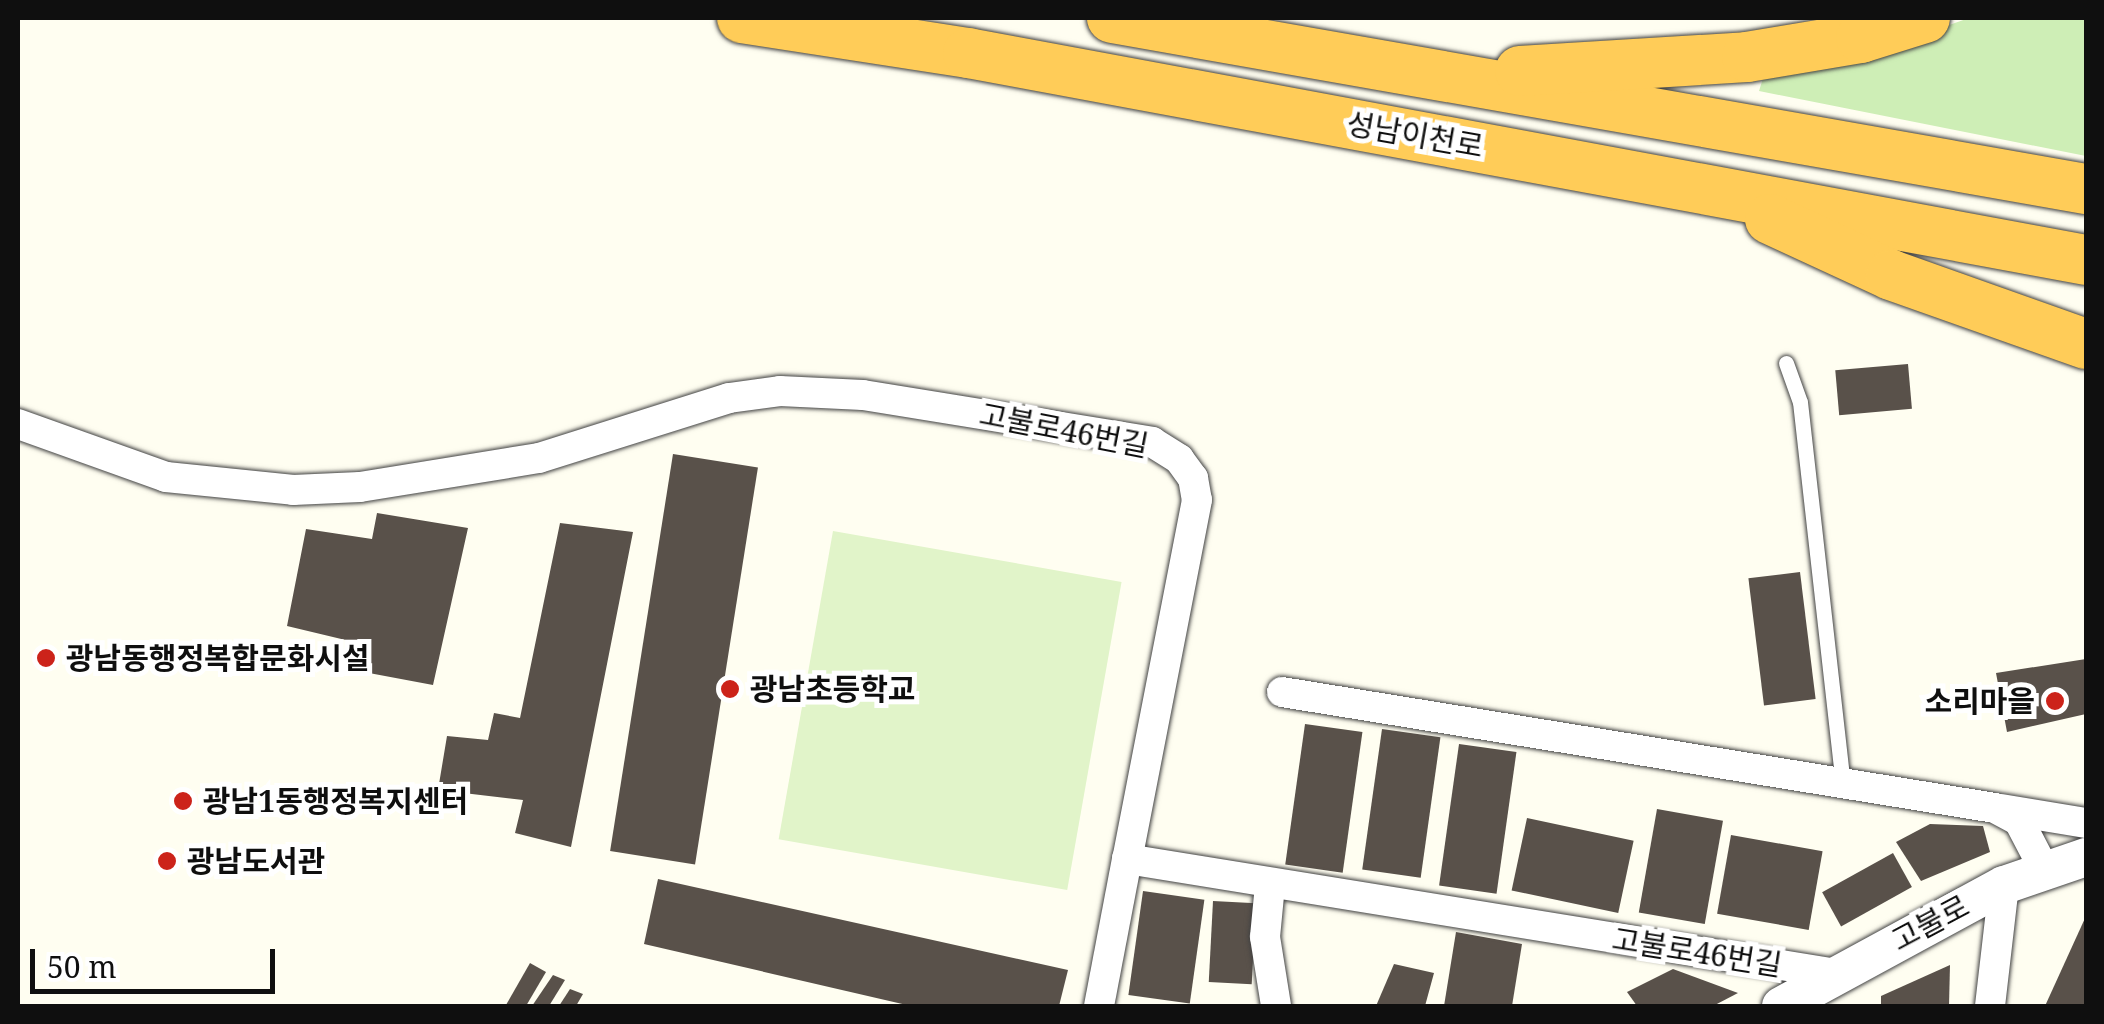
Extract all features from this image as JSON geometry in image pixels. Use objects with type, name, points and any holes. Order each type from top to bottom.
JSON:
[{"type":"highway","name":"성남이천로","points":[[742,18],[1279,110],[2086,260]]},
{"type":"highway","name":"성남이천로","points":[[1112,18],[2086,190]]},
{"type":"highway","points":[[1436,76],[1747,57],[1861,38],[1925,18]]},
{"type":"highway","points":[[1702,188],[1892,275],[2086,344]]},
{"type":"street","name":"고불로46번길","points":[[18,424],[166,476],[293,490],[360,487],[539,458],[730,398],[780,391],[862,395],[1152,442],[1179,459],[1193,478],[1197,500],[1126,859],[1837,974]]},
{"type":"street","points":[[1282,692],[1844,787],[2086,823]]},
{"type":"street","points":[[1995,808],[2019,821],[2044,870]]},
{"type":"street","name":"고불로","points":[[1781,1006],[2004,884],[2086,857]]},
{"type":"street","points":[[1099,1006],[1126,859]]},
{"type":"street","points":[[1990,1006],[2004,884]]},
{"type":"street","points":[[1270,885],[1265,937],[1276,1006]]},
{"type":"lane","points":[[1786,363],[1800,402],[1831,717],[1844,787]]},
{"type":"green space","points":[[1969,18],[2086,18],[2086,156],[1759,91],[1765,72],[1887,47]]},
{"type":"green space","points":[[833,531],[1122,582],[1067,890],[779,839]]},
{"type":"building","points":[[1908,364],[1912,409],[1839,415],[1835,370]]},
{"type":"building","points":[[673,454],[758,467],[695,865],[610,851]]},
{"type":"building","points":[[377,513],[468,528],[433,685],[353,670],[358,643],[287,626],[306,529],[372,539]]},
{"type":"building","points":[[560,523],[633,532],[571,847],[515,833],[523,800],[438,790],[447,736],[488,740],[494,713],[520,718]]},
{"type":"building","points":[[1800,572],[1816,699],[1764,705],[1748,578]]},
{"type":"building","points":[[2086,659],[2086,714],[2007,732],[1996,673]]},
{"type":"building","points":[[1305,724],[1362,732],[1343,873],[1285,865]]},
{"type":"building","points":[[1382,729],[1440,737],[1421,878],[1362,870]]},
{"type":"building","points":[[1459,744],[1516,752],[1497,894],[1439,886]]},
{"type":"building","points":[[1657,809],[1723,821],[1705,924],[1639,912]]},
{"type":"building","points":[[1527,818],[1634,841],[1618,913],[1512,890]]},
{"type":"building","points":[[1930,824],[1983,826],[1990,852],[1921,881],[1896,842]]},
{"type":"building","points":[[1731,835],[1823,851],[1809,930],[1717,914]]},
{"type":"building","points":[[1893,853],[1912,887],[1841,926],[1822,892]]},
{"type":"building","points":[[658,879],[1068,970],[1059,1006],[911,1006],[644,944]]},
{"type":"building","points":[[1143,891],[1204,900],[1190,1004],[1128,995]]},
{"type":"building","points":[[1213,901],[1256,903],[1252,984],[1209,982]]},
{"type":"building","points":[[2086,916],[2086,1006],[2045,1006]]},
{"type":"building","points":[[1456,932],[1522,944],[1512,1006],[1444,1006]]},
{"type":"building","points":[[530,963],[546,972],[526,1006],[506,1005]]},
{"type":"building","points":[[1394,964],[1434,973],[1425,1006],[1376,1006]]},
{"type":"building","points":[[1950,965],[1949,1006],[1881,1006],[1881,996]]},
{"type":"building","points":[[1673,969],[1738,993],[1713,1006],[1637,1006],[1627,992]]},
{"type":"building","points":[[553,975],[565,980],[549,1006],[532,1006]]},
{"type":"building","points":[[570,989],[583,994],[576,1006],[559,1006]]},
{"type":"place","name":"광남동행정복합문화시설","points":[[46,658]]},
{"type":"place","name":"광남초등학교","points":[[730,689]]},
{"type":"place","name":"소리마을","points":[[2055,701]]},
{"type":"place","name":"광남1동행정복지센터","points":[[183,801]]},
{"type":"place","name":"광남도서관","points":[[167,861]]}]
